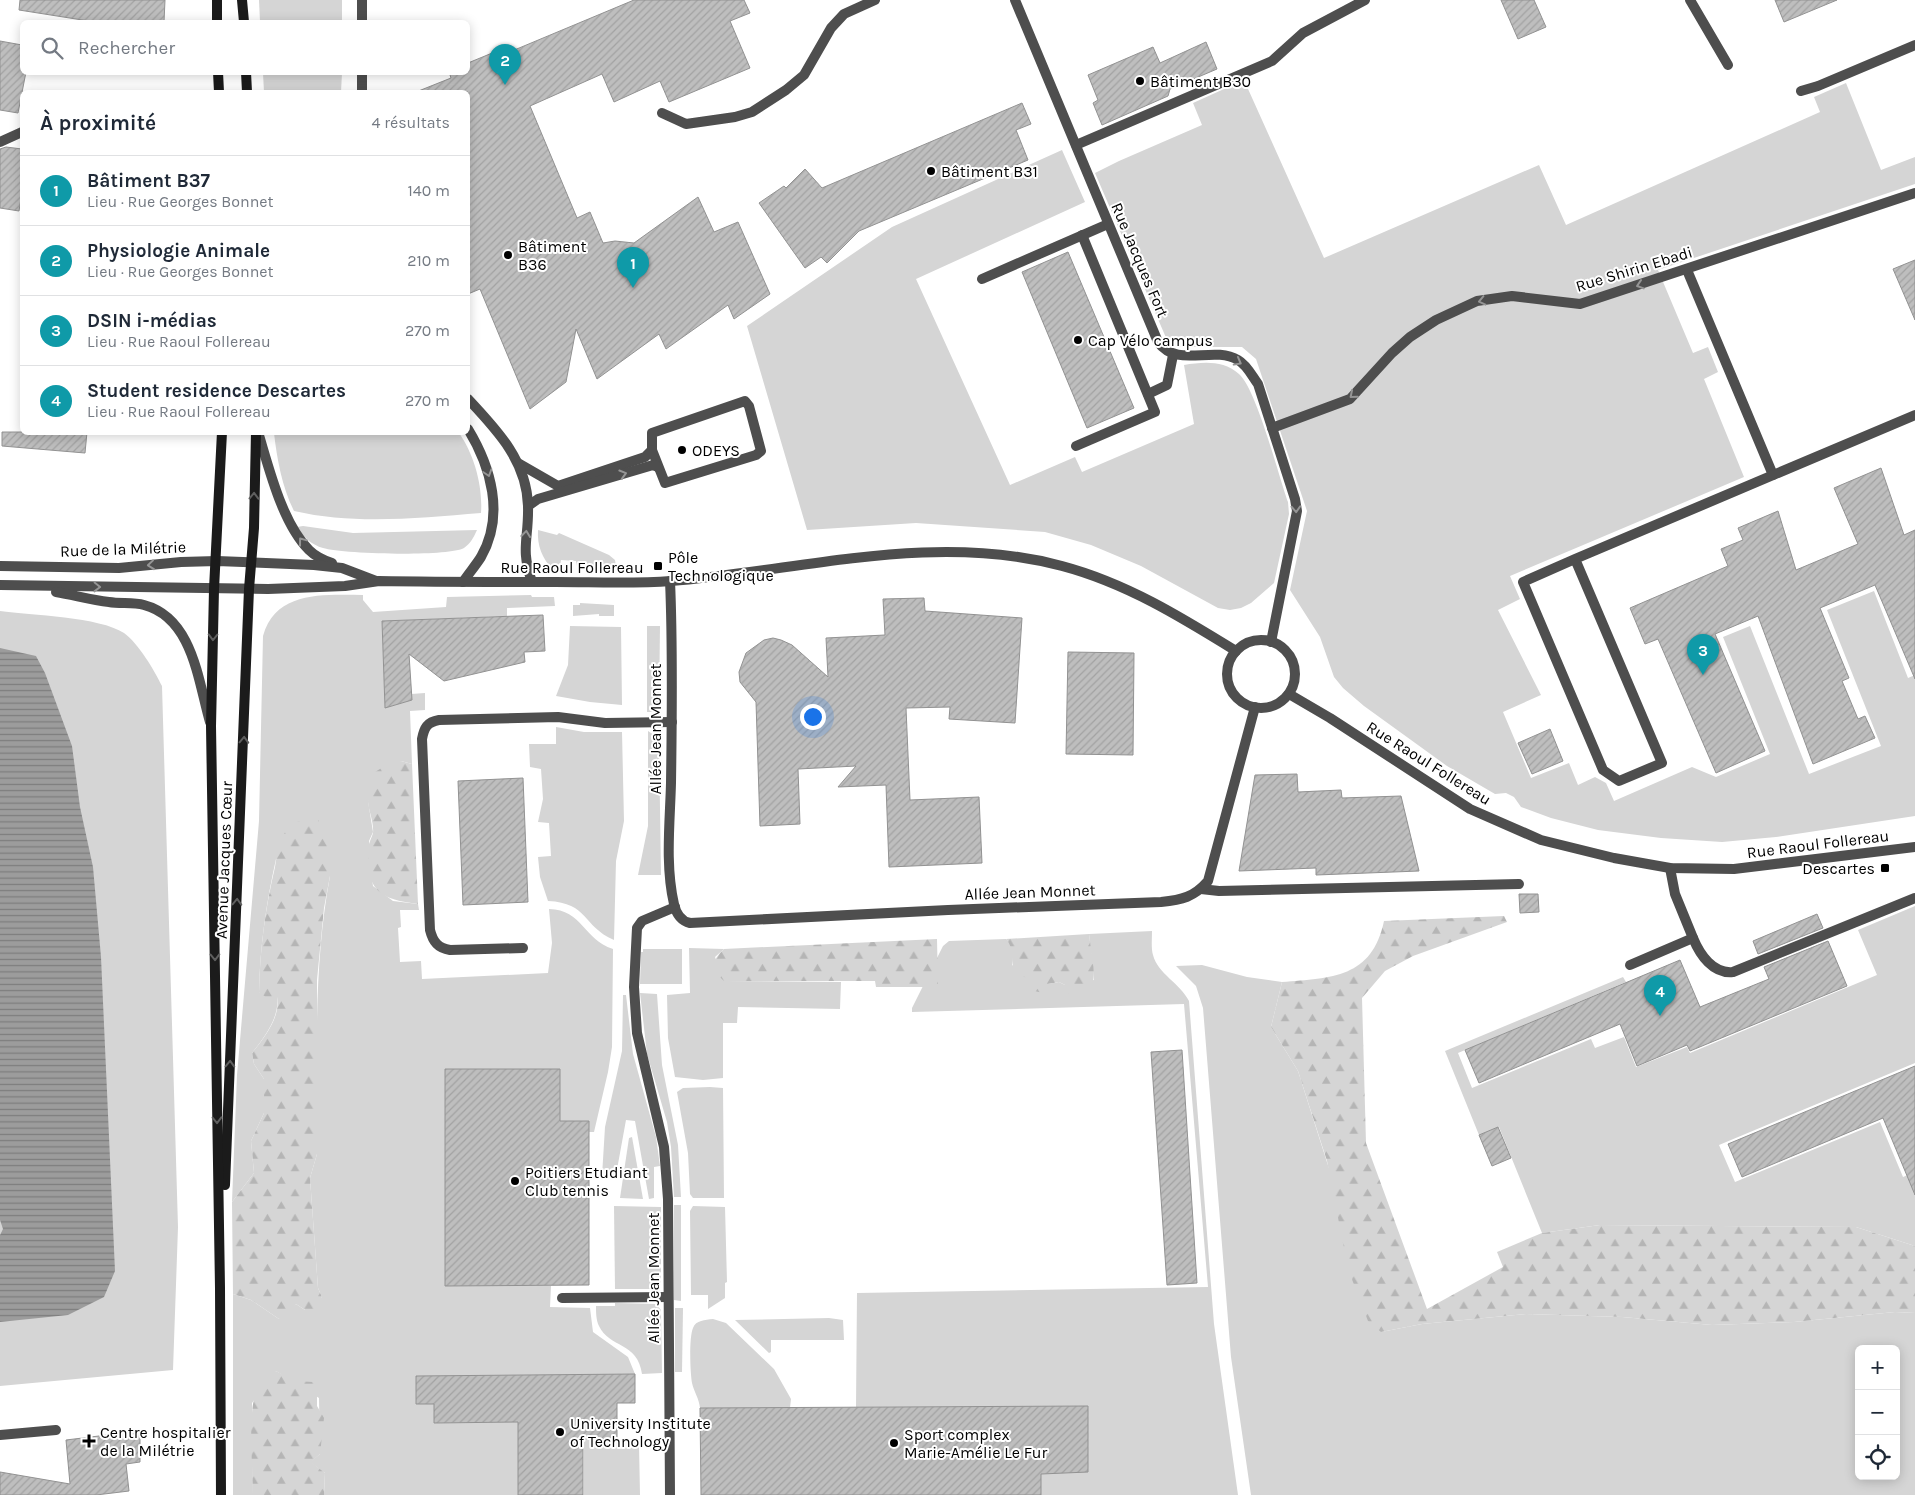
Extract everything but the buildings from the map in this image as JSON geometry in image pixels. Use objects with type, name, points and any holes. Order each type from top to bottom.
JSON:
[{"type":"main road","points":[[217,0],[217,20]]},
{"type":"main road","points":[[242,0],[244,20]]},
{"type":"main road","points":[[218,75],[219,90]]},
{"type":"main road","points":[[246,75],[247,90]]},
{"type":"main road","name":"Avenue Jacques Cœur","points":[[221,1495],[220,1288],[211,726],[214,588],[217,561],[222,435]]},
{"type":"main road","name":"Avenue Jacques Cœur","points":[[220,1288],[257,435]]},
{"type":"street","points":[[362,0],[362,20]]},
{"type":"street","points":[[662,113],[686,124],[735,117],[752,112],[786,90],[804,75],[831,28],[844,14],[875,0]]},
{"type":"street","name":"Rue Jacques Fort","points":[[1015,0],[1158,342],[1164,350],[1173,355]]},
{"type":"street","points":[[1076,145],[1272,61],[1303,33],[1365,0]]},
{"type":"street","points":[[1690,0],[1728,65]]},
{"type":"street","points":[[1800,91],[1818,86],[1915,45]]},
{"type":"street","points":[[362,75],[362,90]]},
{"type":"street","points":[[0,142],[20,133]]},
{"type":"street","name":"Rue Shirin Ebadi","points":[[1272,428],[1350,399],[1392,353],[1410,337],[1436,320],[1478,301],[1512,296],[1580,304],[1915,193]]},
{"type":"street","points":[[982,279],[1108,224]]},
{"type":"street","points":[[1076,446],[1155,412],[1082,235]]},
{"type":"street","points":[[1687,270],[1773,475]]},
{"type":"street","points":[[1148,394],[1167,385],[1173,355],[1216,354],[1238,359],[1258,384],[1297,511],[1271,642]]},
{"type":"street","points":[[470,401],[498,431],[513,452],[518,464],[526,491],[528,506],[524,552],[525,564],[532,582]]},
{"type":"street","points":[[745,401],[749,406],[761,451],[756,455],[669,483],[665,483],[662,479],[658,467],[652,450],[651,437],[656,431],[739,402],[745,401]]},
{"type":"street","points":[[1575,559],[1662,763],[1619,781],[1602,770],[1523,582],[1575,559],[1915,415]]},
{"type":"street","points":[[463,582],[481,557],[488,542],[494,510],[493,492],[489,475],[481,453],[470,433]]},
{"type":"street","points":[[258,435],[278,492],[298,537],[316,556],[379,582]]},
{"type":"street","points":[[518,464],[558,486],[645,456],[652,450]]},
{"type":"street","points":[[528,506],[538,499],[652,465],[658,467]]},
{"type":"street","name":"Rue Raoul Follereau","points":[[214,588],[249,589],[345,586],[379,582],[670,581],[909,552],[954,552],[1025,558],[1062,566],[1114,584],[1154,602],[1236,651]]},
{"type":"street","name":"Rue de la Milétrie","points":[[0,566],[118,568],[181,562],[217,561],[342,568]]},
{"type":"street","name":"Allée Jean Monnet","points":[[670,581],[672,722],[669,848],[674,907],[685,922],[696,924],[940,910],[1161,902],[1183,900],[1201,889]]},
{"type":"street","points":[[0,585],[214,588]]},
{"type":"street","points":[[31,586],[109,602],[143,605],[166,614],[183,636],[190,650],[211,726]]},
{"type":"street","points":[[1254,641],[1271,642],[1285,651],[1294,666],[1294,683],[1289,694],[1274,705],[1255,707],[1248,705],[1236,696],[1228,683],[1228,667],[1236,651],[1254,641]]},
{"type":"street","name":"Rue Raoul Follereau","points":[[1289,694],[1330,718],[1470,809],[1504,826],[1550,842],[1614,858],[1670,868],[1734,869],[1915,847]]},
{"type":"street","points":[[1201,889],[1208,881],[1255,707]]},
{"type":"street","points":[[523,948],[450,950],[442,949],[432,938],[430,930],[422,740],[426,726],[431,721],[439,720],[523,717],[558,717],[605,722],[672,722]]},
{"type":"street","points":[[1670,868],[1675,894],[1698,952],[1714,968],[1724,973],[1733,972],[1915,898]]},
{"type":"street","points":[[1201,889],[1219,891],[1519,884]]},
{"type":"street","name":"Allée Jean Monnet","points":[[670,1495],[668,1200],[664,1147],[637,1033],[634,987],[637,928],[642,921],[674,907]]},
{"type":"street","points":[[1630,966],[1693,938]]},
{"type":"street","points":[[562,1298],[668,1297]]},
{"type":"street","points":[[0,1435],[56,1430]]},
{"type":"green space","points":[[259,0],[342,0],[342,20],[260,20]]},
{"type":"green space","points":[[263,75],[342,75],[341,90],[264,90]]},
{"type":"green space","points":[[1244,80],[1324,258],[1539,165],[1566,225],[1820,112],[1814,97],[1846,83],[1881,170],[1915,157],[1915,184],[1658,270],[1693,353],[1708,347],[1718,372],[1704,379],[1744,477],[1510,576],[1520,599],[1498,610],[1541,695],[1503,712],[1531,778],[1569,763],[1578,785],[1595,777],[1606,783],[1614,801],[1692,767],[1716,777],[1770,754],[1723,637],[1750,626],[1809,774],[1881,746],[1827,610],[1874,591],[1908,678],[1915,675],[1915,816],[1776,837],[1722,842],[1661,838],[1598,830],[1551,818],[1521,807],[1514,797],[1506,793],[1495,794],[1447,766],[1364,706],[1343,688],[1334,677],[1320,637],[1290,590],[1307,511],[1256,359],[1242,347],[1182,347],[1172,345],[1167,340],[1095,173],[1202,125],[1193,103]]},
{"type":"green space","points":[[1062,150],[1085,202],[916,279],[1010,485],[1075,457],[1082,472],[1194,424],[1184,365],[1198,363],[1220,364],[1233,369],[1239,374],[1246,382],[1260,414],[1288,502],[1289,514],[1274,583],[1251,603],[1241,608],[1230,610],[1218,608],[1141,566],[1091,545],[1045,532],[916,523],[807,530],[747,326],[892,227]]},
{"type":"green space","points":[[274,435],[460,435],[473,460],[479,481],[481,513],[363,519],[340,518],[294,511],[286,492]]},
{"type":"green space","points":[[303,526],[353,533],[477,530],[472,540],[464,548],[454,551],[395,554],[351,552],[319,547],[308,540],[297,527]]},
{"type":"green space","points":[[538,530],[557,535],[559,533],[609,555],[615,560],[616,567],[577,566],[576,561],[561,560],[559,572],[553,570],[541,552]]},
{"type":"green space","points":[[363,595],[363,600],[373,612],[446,607],[447,597],[531,595],[532,597],[554,597],[555,606],[507,608],[507,616],[382,621],[385,708],[412,700],[411,694],[425,693],[425,710],[410,711],[412,764],[401,761],[368,801],[373,832],[369,841],[369,858],[373,886],[393,901],[418,904],[419,910],[400,910],[401,927],[398,928],[400,962],[421,961],[422,979],[548,973],[552,943],[549,909],[569,914],[595,939],[613,949],[612,1047],[594,1132],[589,1132],[589,1121],[560,1121],[560,1069],[445,1069],[445,1285],[551,1286],[550,1307],[590,1308],[593,1332],[628,1357],[635,1374],[434,1404],[435,1423],[518,1422],[518,1495],[324,1495],[325,1473],[310,1462],[320,1454],[319,1398],[276,1371],[252,1403],[253,1495],[233,1495],[233,1294],[251,1300],[279,1319],[296,1304],[305,1310],[322,1297],[318,1288],[310,1178],[317,1154],[318,979],[330,876],[276,859],[264,925],[259,992],[277,997],[277,1005],[274,1020],[252,1053],[254,1064],[264,1079],[264,1113],[251,1141],[254,1173],[232,1202],[237,1075],[259,821],[263,636],[269,621],[279,610],[290,603],[318,596]]},
{"type":"green space","points":[[580,603],[614,605],[614,616],[599,616],[599,614],[573,616],[573,605],[580,605]]},
{"type":"green space","points":[[0,611],[99,623],[124,633],[141,650],[162,686],[178,1227],[173,1370],[0,1386]]},
{"type":"green space","points":[[570,626],[621,627],[622,705],[556,696],[568,665]]},
{"type":"green space","points":[[647,626],[660,626],[659,708],[654,712],[647,712]]},
{"type":"green space","points":[[556,727],[584,732],[622,732],[624,821],[616,861],[614,940],[596,928],[571,906],[548,901],[540,877],[538,857],[551,856],[549,823],[538,822],[543,799],[541,769],[530,767],[529,744],[556,744]]},
{"type":"green space","points":[[648,731],[657,737],[659,742],[661,875],[638,875],[648,826]]},
{"type":"green space","points":[[401,761],[412,764],[418,904],[392,899],[383,894],[376,889],[369,871],[369,844],[373,833],[368,802],[371,783],[375,772],[388,764]]},
{"type":"green space","points":[[318,819],[328,844],[330,876],[324,908],[317,980],[317,1154],[310,1178],[318,1288],[322,1297],[314,1310],[305,1310],[296,1304],[286,1318],[279,1319],[251,1300],[233,1294],[232,1202],[254,1173],[251,1141],[264,1113],[264,1079],[254,1064],[252,1053],[262,1041],[274,1020],[278,1005],[277,997],[268,999],[259,992],[268,898],[278,851],[283,835],[292,824],[303,820]]},
{"type":"green space","points":[[1915,906],[1915,1063],[1719,1145],[1735,1182],[1880,1122],[1903,1177],[1915,1172],[1915,1246],[1856,1227],[1600,1225],[1542,1233],[1499,1127],[1479,1135],[1445,1051],[1623,977],[1626,982],[1458,1053],[1472,1088],[1591,1039],[1595,1048],[1624,1037],[1636,1067],[1687,1047],[1690,1053],[1877,975],[1858,930]]},
{"type":"green space","points":[[1504,916],[1507,922],[1413,956],[1385,971],[1362,998],[1366,1143],[1427,1309],[1503,1267],[1497,1252],[1542,1233],[1600,1225],[1856,1227],[1915,1246],[1915,1313],[1895,1312],[1794,1322],[1712,1325],[1622,1317],[1526,1314],[1422,1324],[1381,1332],[1368,1321],[1348,1269],[1327,1161],[1298,1071],[1271,1027],[1282,982],[1333,976],[1360,964],[1370,954],[1378,940],[1384,921]]},
{"type":"green space","points":[[1152,931],[1153,955],[1159,968],[1189,1001],[1214,1324],[1238,1495],[1041,1495],[1041,1474],[1088,1471],[1088,1406],[856,1407],[857,1293],[1208,1287],[1184,1004],[912,1012],[912,1008],[943,946],[949,941],[1006,939],[1012,946],[1012,965],[1048,984],[1059,982],[1065,985],[1094,980],[1089,934]]},
{"type":"green space","points":[[1089,934],[1094,976],[1088,993],[1081,996],[1069,994],[1065,985],[1059,982],[1048,984],[1044,993],[1034,991],[1029,979],[1021,975],[1013,966],[1012,951],[1006,939]]},
{"type":"green space","points":[[937,939],[938,987],[876,987],[875,981],[724,981],[717,973],[714,965],[717,957],[724,949]]},
{"type":"green space","points":[[689,948],[724,949],[715,957],[724,981],[841,982],[840,1009],[738,1007],[737,1023],[723,1023],[723,1078],[703,1080],[675,1077],[668,1038],[667,995],[690,993]]},
{"type":"green space","points":[[643,949],[682,949],[682,984],[640,984],[641,952],[643,952]]},
{"type":"green space","points":[[1202,965],[1247,977],[1282,982],[1271,1027],[1298,1071],[1381,1332],[1422,1324],[1526,1314],[1622,1317],[1712,1325],[1794,1322],[1895,1312],[1915,1313],[1915,1495],[1251,1495],[1231,1357],[1203,1008],[1196,986],[1176,966]]},
{"type":"green space","points":[[640,993],[657,994],[662,1065],[678,1145],[681,1197],[674,1197],[671,1147],[667,1122],[647,1054]]},
{"type":"green space","points":[[623,995],[626,995],[633,1054],[656,1137],[660,1166],[654,1167],[654,1198],[649,1199],[635,1121],[626,1120],[616,1175],[602,1176],[605,1127],[622,1051]]},
{"type":"green space","points":[[683,1088],[723,1088],[724,1198],[693,1198],[690,1194],[688,1153],[677,1092]]},
{"type":"green space","points":[[632,1137],[643,1199],[620,1198],[629,1138]]},
{"type":"green space","points":[[674,1205],[681,1205],[681,1301],[674,1300]]},
{"type":"green space","points":[[614,1206],[661,1207],[661,1284],[654,1289],[615,1289]]},
{"type":"green space","points":[[693,1206],[725,1207],[727,1282],[725,1283],[725,1298],[708,1309],[708,1295],[691,1295],[690,1211]]},
{"type":"green space","points":[[615,1303],[656,1304],[661,1310],[662,1373],[642,1374],[635,1356],[609,1338],[599,1326],[596,1306],[615,1306]]},
{"type":"green space","points":[[675,1308],[683,1308],[682,1372],[675,1372]]},
{"type":"green space","points":[[829,1318],[843,1320],[844,1340],[771,1340],[771,1352],[769,1353],[735,1320]]},
{"type":"green space","points":[[713,1319],[726,1323],[774,1369],[791,1399],[790,1408],[700,1408],[691,1378],[692,1332],[694,1325],[704,1320]]},
{"type":"green space","points":[[276,1371],[295,1381],[313,1382],[317,1386],[317,1406],[324,1418],[320,1454],[311,1462],[325,1473],[324,1495],[253,1495],[251,1425],[254,1399],[262,1380],[267,1375]]},
{"type":"green space","points":[[584,1423],[597,1423],[597,1439],[633,1439],[639,1444],[640,1495],[584,1495]]},
{"type":"shaded area","points":[[0,648],[36,656],[45,673],[72,746],[80,807],[93,867],[101,957],[115,1271],[104,1297],[68,1315],[0,1322],[0,1235],[3,1229],[0,1220]]},
{"type":"place","name":"Bâtiment B30","points":[[1140,81]]},
{"type":"place","name":"Physiologie Animale","points":[[505,85]]},
{"type":"place","name":"Bâtiment B31","points":[[931,171]]},
{"type":"place","name":"Bâtiment B36","points":[[508,255]]},
{"type":"place","name":"Bâtiment B37","points":[[633,288]]},
{"type":"place","name":"Cap Vélo campus","points":[[1078,340]]},
{"type":"place","name":"ODEYS","points":[[682,450]]},
{"type":"place","name":"Pôle Technologique","points":[[658,566]]},
{"type":"place","name":"DSIN i-médias","points":[[1703,675]]},
{"type":"place","name":"Descartes","points":[[1885,868]]},
{"type":"place","name":"Student residence Descartes","points":[[1660,1016]]},
{"type":"place","name":"Poitiers Etudiant Club tennis","points":[[515,1181]]},
{"type":"place","name":"University Institute of Technology","points":[[560,1432]]},
{"type":"place","name":"Centre hospitalier de la Milétrie","points":[[89,1441]]},
{"type":"place","name":"Sport complex Marie-Amélie Le Fur","points":[[894,1443]]}]
